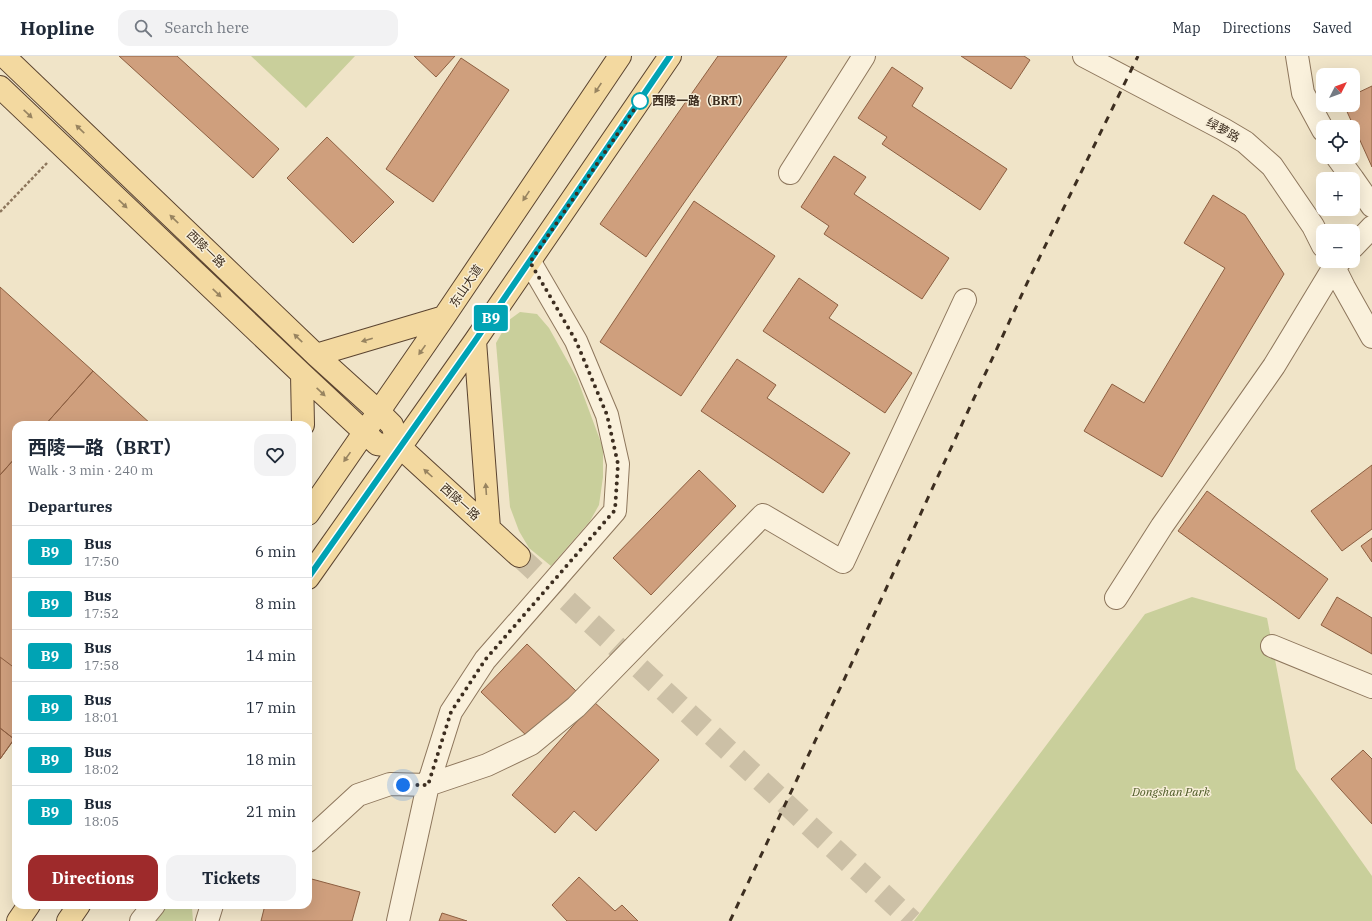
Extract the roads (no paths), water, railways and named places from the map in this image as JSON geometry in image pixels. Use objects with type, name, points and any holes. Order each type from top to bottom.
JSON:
[{"type":"main road","name":"西陵一路","points":[[4,56],[316,355],[392,425],[400,447],[519,556]]},
{"type":"main road","name":"东山大道","points":[[312,508],[444,318],[620,56]]},
{"type":"main road","points":[[312,572],[530,262],[670,56]]},
{"type":"main road","name":"西陵一路","points":[[0,87],[377,444],[400,447]]},
{"type":"main road","points":[[316,355],[444,318]]},
{"type":"main road","points":[[475,341],[489,528]]},
{"type":"main road","points":[[302,374],[303,421]]},
{"type":"main road","points":[[18,921],[26,909]]},
{"type":"main road","points":[[68,921],[76,909]]},
{"type":"street","points":[[790,173],[864,56]]},
{"type":"street","name":"绿萝路","points":[[1084,56],[1245,142],[1272,166],[1316,232]]},
{"type":"street","points":[[1297,56],[1303,93],[1318,120]]},
{"type":"street","points":[[1360,189],[1372,206]]},
{"type":"street","points":[[1360,240],[1372,227]]},
{"type":"street","points":[[398,921],[428,785],[451,712],[485,660],[615,510],[618,464],[607,415],[576,341],[530,262]]},
{"type":"street","points":[[1116,598],[1162,526],[1274,366],[1332,268]]},
{"type":"street","points":[[1338,268],[1372,337]]},
{"type":"street","points":[[312,837],[358,795],[390,784],[428,785],[487,765],[531,744],[576,707],[763,515],[843,562],[966,300]]},
{"type":"street","points":[[1272,646],[1372,687]]},
{"type":"street","points":[[141,921],[151,909]]},
{"type":"street","points":[[207,921],[211,909]]},
{"type":"tunnel","points":[[519,556],[912,921]]},
{"type":"railway","points":[[730,921],[843,682],[1029,279],[1138,56]]},
{"type":"place","name":"西陵一路（BRT）","points":[[640,101]]},
{"type":"park label","name":"Dongshan Park","points":[[1171,792]]}]
